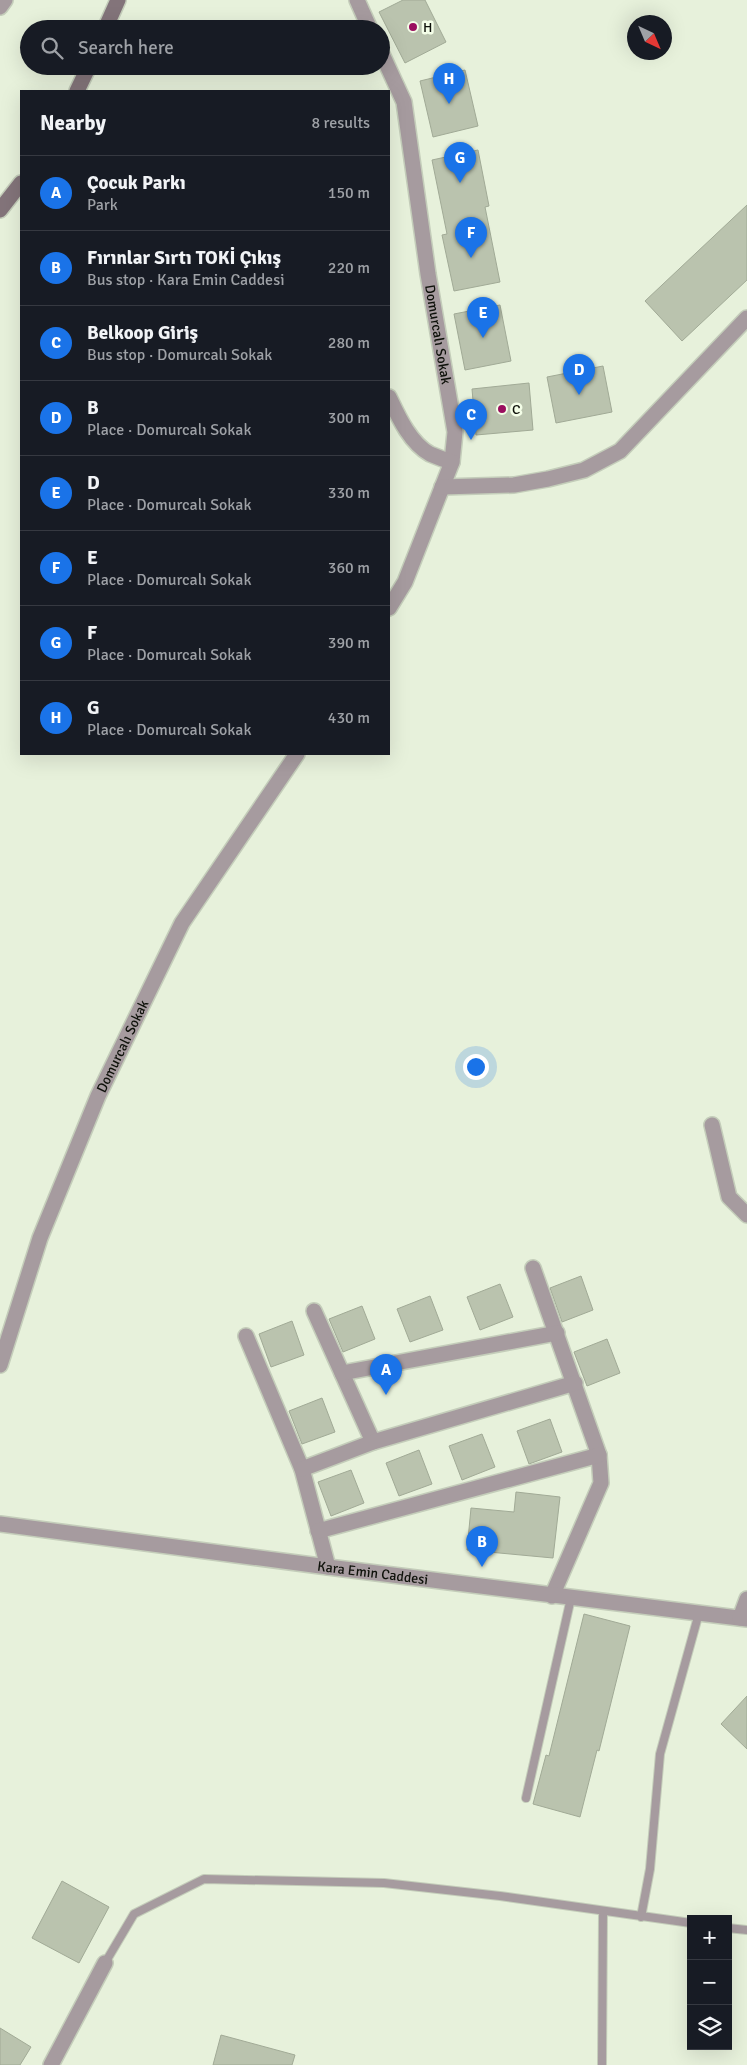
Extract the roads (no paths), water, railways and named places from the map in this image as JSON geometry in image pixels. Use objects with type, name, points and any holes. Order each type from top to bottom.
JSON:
[{"type":"main road","points":[[109,20],[118,0]]},
{"type":"main road","points":[[77,90],[85,75]]},
{"type":"main road","points":[[0,210],[20,184]]},
{"type":"street","points":[[0,7],[5,0]]},
{"type":"street","points":[[357,0],[366,20]]},
{"type":"street","name":"Domurcalı Sokak","points":[[390,72],[404,102],[428,274],[455,432],[452,462],[406,582],[390,606]]},
{"type":"street","points":[[442,487],[514,485],[584,470],[620,450],[747,318]]},
{"type":"street","points":[[390,399],[415,441],[428,453],[452,462]]},
{"type":"street","name":"Domurcalı Sokak","points":[[0,1365],[40,1238],[94,1105],[182,923],[296,755]]},
{"type":"street","points":[[712,1124],[729,1197],[747,1214]]},
{"type":"street","points":[[533,1268],[599,1455],[601,1483],[552,1596]]},
{"type":"street","points":[[314,1311],[372,1442]]},
{"type":"street","points":[[342,1373],[557,1333]]},
{"type":"street","points":[[246,1336],[302,1469],[328,1567]]},
{"type":"street","points":[[302,1469],[372,1442],[575,1383]]},
{"type":"street","points":[[318,1531],[599,1455]]},
{"type":"street","name":"Kara Emin Caddesi","points":[[0,1524],[743,1619]]},
{"type":"street","points":[[743,1619],[747,1599]]},
{"type":"street","points":[[51,2065],[105,1963]]},
{"type":"lane","points":[[526,1798],[571,1598]]},
{"type":"lane","points":[[641,1917],[650,1869],[660,1754],[699,1613]]},
{"type":"lane","points":[[105,1963],[134,1914],[204,1880],[384,1883],[687,1923]]},
{"type":"lane","points":[[602,2065],[603,1911]]},
{"type":"lane","points":[[732,1928],[747,1930]]},
{"type":"place","name":"H","points":[[413,27]]},
{"type":"place","name":"G","points":[[449,104]]},
{"type":"place","name":"F","points":[[460,183]]},
{"type":"place","name":"E","points":[[471,258]]},
{"type":"place","name":"D","points":[[483,338]]},
{"type":"place","name":"B","points":[[579,395]]},
{"type":"place","name":"C","points":[[502,409]]},
{"type":"place","name":"Belkoop Giriş","points":[[471,440]]},
{"type":"place","name":"Çocuk Parkı","points":[[386,1395]]},
{"type":"place","name":"Fırınlar Sırtı TOKİ Çıkış","points":[[482,1567]]}]
